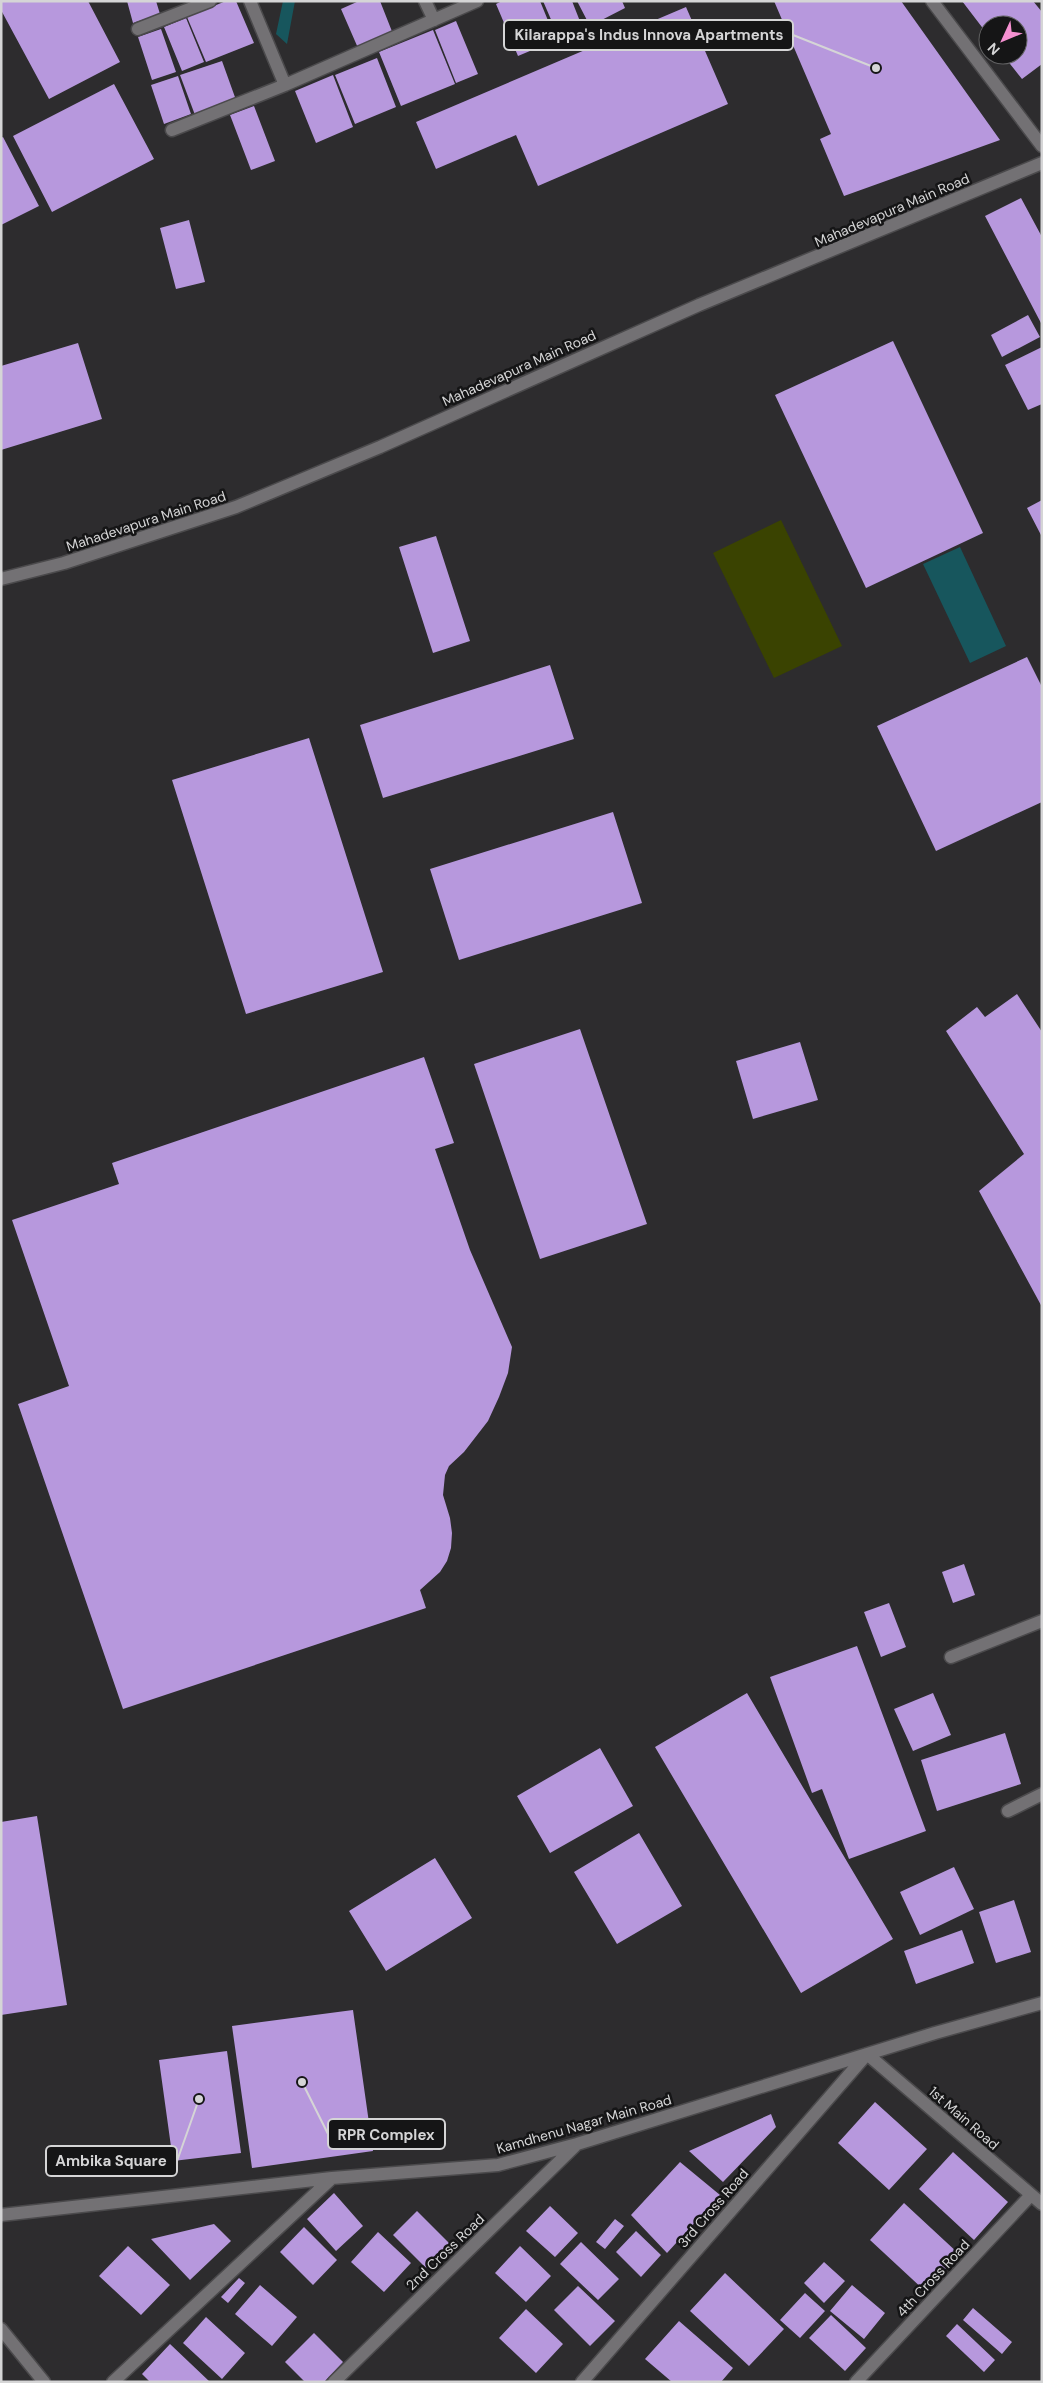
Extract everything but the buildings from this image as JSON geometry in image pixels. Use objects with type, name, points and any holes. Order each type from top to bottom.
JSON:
[{"type":"street","points":[[138,29],[210,1]]},
{"type":"street","points":[[250,1],[285,85]]},
{"type":"street","points":[[425,1],[434,20]]},
{"type":"street","points":[[172,130],[285,85],[476,1]]},
{"type":"street","points":[[932,1],[1042,146]]},
{"type":"street","name":"Mahadevapura Main Road","points":[[1,579],[64,563],[236,507],[380,446],[700,305],[1042,163]]},
{"type":"street","points":[[951,1657],[1042,1621]]},
{"type":"street","points":[[1008,1811],[1042,1794]]},
{"type":"street","name":"Kamdhenu Nagar Main Road","points":[[1,2215],[332,2178],[498,2165],[577,2144],[866,2054],[1042,2003]]},
{"type":"street","name":"1st Main Road","points":[[866,2054],[1042,2204]]},
{"type":"street","name":"3rd Cross Road","points":[[582,2382],[866,2054]]},
{"type":"street","name":"2nd Cross Road","points":[[334,2382],[577,2144]]},
{"type":"street","points":[[113,2382],[332,2178]]},
{"type":"street","name":"4th Cross Road","points":[[856,2382],[1031,2195]]},
{"type":"street","points":[[1,2329],[44,2382]]},
{"type":"green space","points":[[781,520],[842,646],[774,678],[713,553]]},
{"type":"water","points":[[283,1],[295,1],[287,44],[276,34]]},
{"type":"water","points":[[960,547],[1006,646],[970,663],[923,564]]},
{"type":"place","name":"Kilarappa's Indus Innova Apartments","points":[[876,68]]},
{"type":"place","name":"RPR Complex","points":[[302,2082]]},
{"type":"place","name":"Ambika Square","points":[[199,2099]]}]
